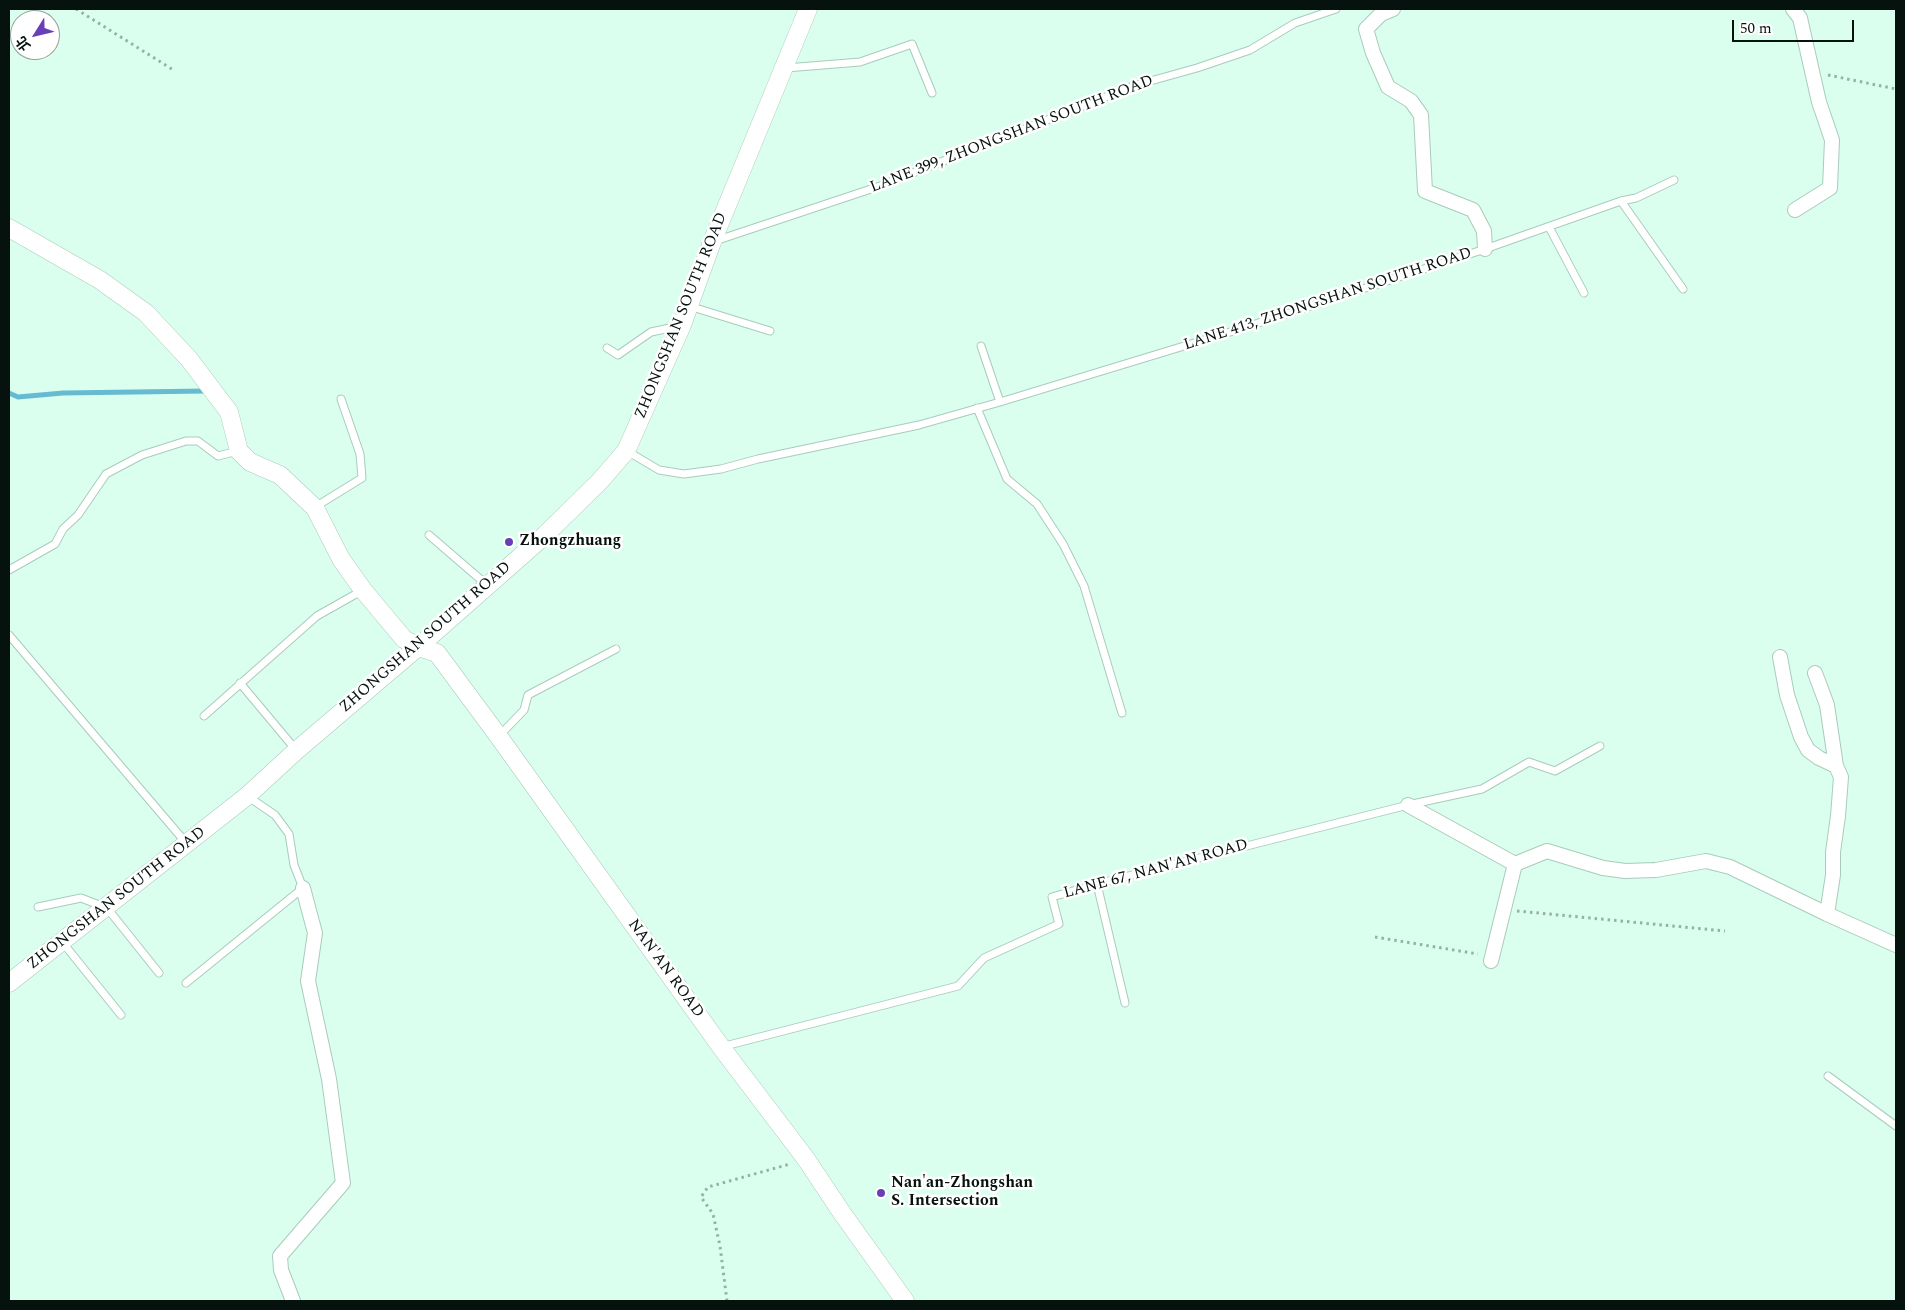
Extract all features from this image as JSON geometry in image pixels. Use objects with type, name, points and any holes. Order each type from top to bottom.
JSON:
[{"type":"street","name":"ZHONGSHAN SOUTH ROAD","points":[[9,984],[247,796],[297,750],[418,648],[552,528],[600,481],[626,451],[682,325],[712,242],[808,9]]},
{"type":"street","points":[[1793,9],[1800,18],[1825,124],[1832,140],[1830,188],[1795,210]]},
{"type":"street","points":[[1382,11],[1366,29],[1373,53],[1388,87],[1411,101],[1421,115],[1425,191],[1473,210],[1484,231],[1485,249]]},
{"type":"street","points":[[9,228],[100,280],[146,313],[189,359],[229,412],[239,451],[250,462],[280,475],[315,508]]},
{"type":"street","name":"NAN'AN ROAD","points":[[315,508],[341,560],[363,590],[404,639],[418,648],[437,653],[721,1048],[806,1160],[905,1301]]},
{"type":"street","points":[[1780,657],[1787,695],[1801,738],[1808,750],[1836,766]]},
{"type":"street","points":[[1815,673],[1827,705],[1836,766],[1841,776],[1833,852],[1833,875],[1827,914]]},
{"type":"street","points":[[1408,804],[1515,864]]},
{"type":"street","points":[[1487,958],[1515,864],[1547,850],[1603,868],[1625,871],[1656,870],[1706,861],[1730,866],[1827,914],[1896,945]]},
{"type":"street","points":[[293,1301],[281,1270],[280,1256],[343,1183],[329,1079],[308,981],[315,933],[303,888]]},
{"type":"lane","name":"LANE 399, ZHONGSHAN SOUTH ROAD","points":[[712,242],[880,186],[1136,85],[1197,68],[1250,50],[1295,23],[1336,9]]},
{"type":"lane","points":[[783,68],[860,62],[912,44],[932,92]]},
{"type":"lane","name":"LANE 413, ZHONGSHAN SOUTH ROAD","points":[[626,451],[659,470],[684,474],[712,470],[920,425],[1240,329],[1485,249],[1621,201],[1636,198],[1674,180]]},
{"type":"lane","points":[[1621,201],[1683,289]]},
{"type":"lane","points":[[1549,227],[1584,293]]},
{"type":"lane","points":[[689,306],[770,331]]},
{"type":"lane","points":[[607,348],[618,355],[651,332],[682,325]]},
{"type":"lane","points":[[981,346],[1000,402]]},
{"type":"lane","points":[[315,508],[362,478],[360,454],[341,399]]},
{"type":"lane","points":[[977,408],[1007,479],[1037,504],[1063,544],[1084,586],[1122,713]]},
{"type":"lane","points":[[9,570],[55,544],[63,528],[78,515],[106,474],[142,455],[186,441],[198,441],[218,456],[239,451]]},
{"type":"lane","points":[[428,534],[487,585]]},
{"type":"lane","points":[[204,716],[317,616],[363,590]]},
{"type":"lane","points":[[9,635],[187,844]]},
{"type":"lane","points":[[499,737],[524,710],[528,695],[616,649]]},
{"type":"lane","points":[[240,683],[297,750]]},
{"type":"lane","name":"LANE 67, NAN'AN ROAD","points":[[721,1048],[958,986],[984,958],[1059,924],[1052,898],[1097,884],[1408,804],[1482,789],[1529,762],[1555,771],[1600,746]]},
{"type":"lane","points":[[186,983],[303,888],[294,865],[289,834],[275,815],[247,796]]},
{"type":"lane","points":[[1097,884],[1125,1003]]},
{"type":"lane","points":[[38,906],[81,898],[107,908],[159,973]]},
{"type":"lane","points":[[62,942],[121,1015]]},
{"type":"lane","points":[[1828,1076],[1896,1126]]},
{"type":"path","points":[[76,9],[174,71]]},
{"type":"path","points":[[1813,72],[1896,89]]},
{"type":"path","points":[[1522,912],[1725,931]]},
{"type":"path","points":[[1375,937],[1487,958]]},
{"type":"path","points":[[727,1301],[720,1246],[713,1214],[700,1197],[708,1187],[806,1160]]},
{"type":"waterway","points":[[9,393],[18,397],[63,393],[206,391]]},
{"type":"place","name":"Zhongzhuang","points":[[509,542]]},
{"type":"place","name":"Nan'an-Zhongshan S. Intersection","points":[[881,1193]]}]
